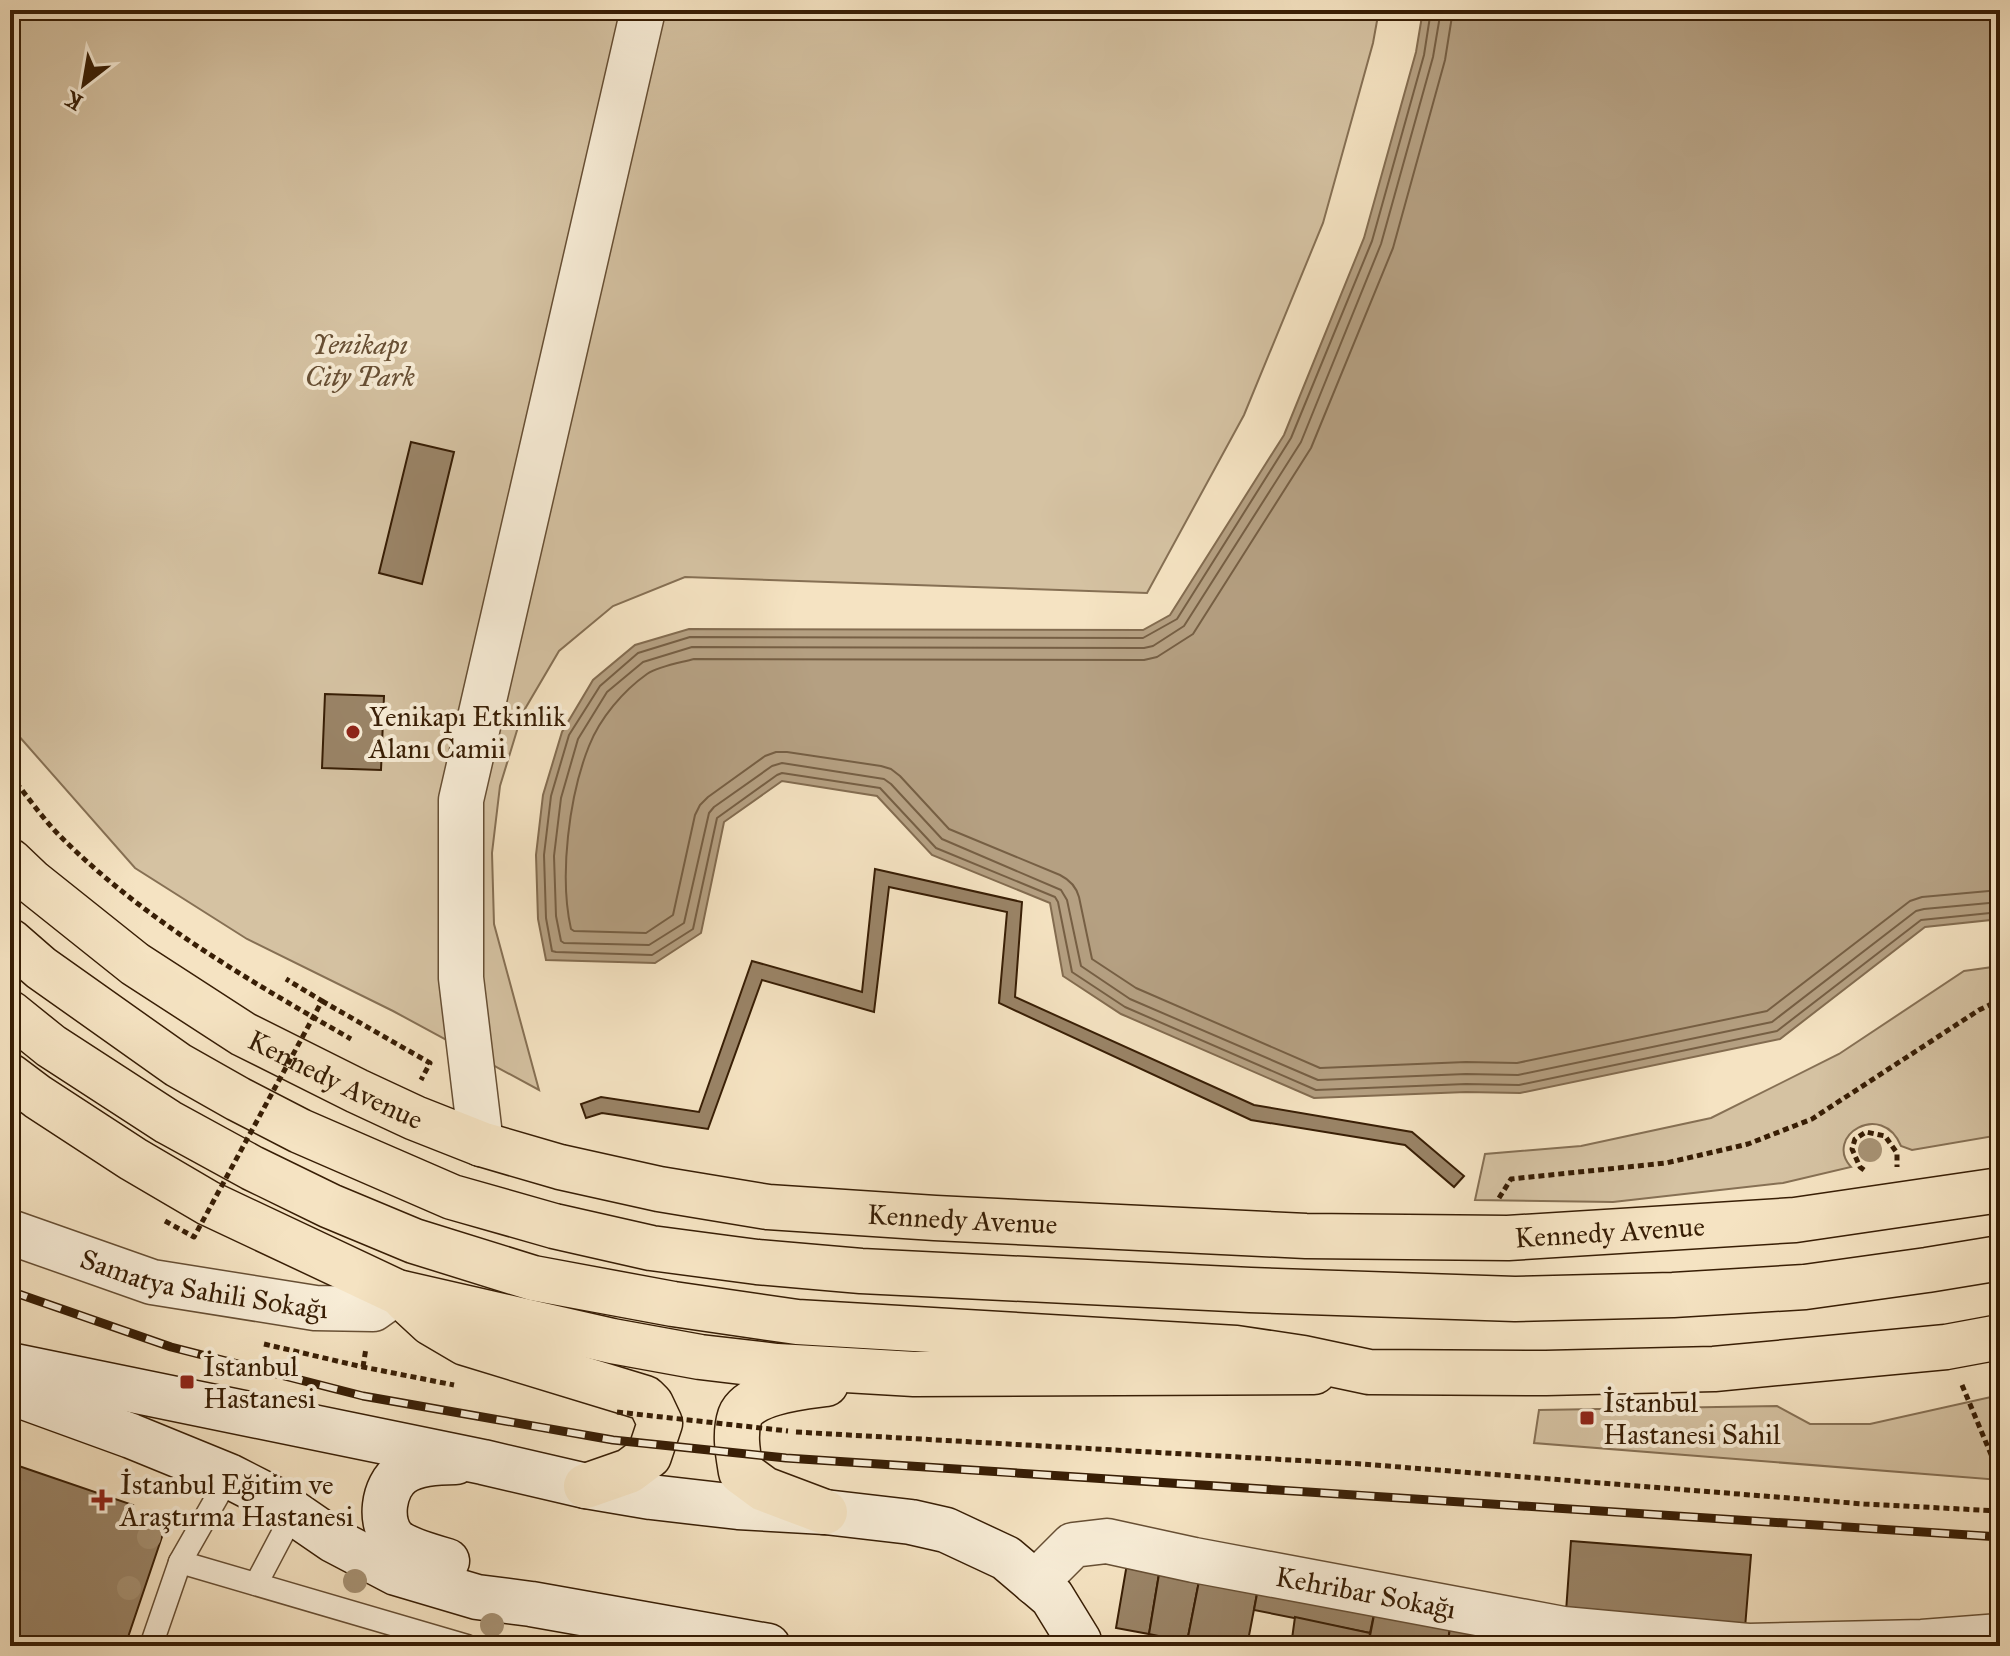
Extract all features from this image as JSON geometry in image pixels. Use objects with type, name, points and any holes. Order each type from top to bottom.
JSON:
[{"type":"main road","name":"Kennedy Avenue","points":[[10,861],[135,964],[243,1034],[415,1118],[481,1144],[560,1167],[645,1186],[768,1207],[1306,1236],[1508,1238],[1780,1221],[2000,1190]]},
{"type":"main road","points":[[10,941],[41,968],[178,1065],[300,1131],[452,1197],[554,1226],[651,1248],[861,1271],[1515,1299],[1673,1295],[1805,1287],[2000,1258]]},
{"type":"main road","points":[[10,1013],[51,1046],[168,1122],[252,1168],[330,1206],[414,1241],[533,1278],[658,1302],[797,1322],[1236,1348],[1369,1372]]},
{"type":"main road","points":[[10,1076],[97,1136],[208,1203],[397,1292],[612,1341],[700,1357],[777,1366],[914,1374],[1546,1373],[1714,1369],[1946,1347],[2000,1337]]},
{"type":"main road","points":[[397,1292],[431,1323],[465,1343],[645,1398],[651,1404],[660,1423],[649,1456],[629,1471],[586,1486]]},
{"type":"main road","points":[[825,1512],[764,1489],[741,1472],[736,1442],[741,1413],[752,1401],[795,1388],[914,1374]]},
{"type":"street","points":[[481,1144],[461,978],[461,800],[643,10]]},
{"type":"street","name":"Samatya Sahili Sokağı","points":[[10,1232],[152,1282],[315,1308],[373,1309],[397,1292]]},
{"type":"street","points":[[10,1365],[586,1486],[738,1507],[825,1512],[911,1522],[946,1530],[1006,1558],[1052,1597],[1080,1646]]},
{"type":"street","points":[[10,1392],[229,1476],[272,1498],[333,1540],[396,1573],[477,1597],[768,1646]]},
{"type":"street","points":[[483,1462],[431,1462],[402,1472],[390,1488],[384,1519],[395,1539],[427,1556],[529,1583],[604,1617]]},
{"type":"street","name":"Kehribar Sokağı","points":[[1035,1583],[1073,1545],[1107,1541],[1563,1629],[1748,1646],[1922,1642],[2000,1636]]},
{"type":"lane","points":[[151,1646],[180,1562],[229,1476]]},
{"type":"lane","points":[[256,1584],[294,1512]]},
{"type":"lane","points":[[180,1562],[467,1646]]},
{"type":"path","points":[[10,775],[63,840],[133,901],[194,946],[352,1040]]},
{"type":"path","points":[[286,979],[420,1056]]},
{"type":"path","points":[[1492,1208],[1511,1179],[1666,1163],[1748,1144],[1812,1119],[1979,1010],[2000,1000]]},
{"type":"path","points":[[165,1221],[194,1237],[322,1001]]},
{"type":"path","points":[[1872,1177],[1860,1167],[1852,1149],[1855,1139],[1866,1132],[1885,1136],[1897,1153],[1898,1172]]},
{"type":"path","points":[[1946,1347],[2000,1476]]},
{"type":"path","points":[[617,1412],[788,1431],[1362,1464],[1864,1504],[2000,1511]]},
{"type":"green space","name":"Yenikapı City Park","points":[[10,10],[1379,10],[1373,43],[1323,223],[1244,415],[1147,593],[685,577],[613,606],[559,651],[522,714],[500,786],[492,853],[494,924],[539,1090],[393,1011],[247,939],[135,868],[10,726]]},
{"type":"green space","points":[[2000,966],[2000,1135],[1912,1150],[1901,1146],[1892,1132],[1869,1124],[1858,1128],[1844,1144],[1844,1155],[1851,1167],[1783,1183],[1613,1202],[1475,1200],[1485,1154],[1581,1146],[1711,1118],[1839,1054],[1964,971]]},
{"type":"green space","points":[[2000,1395],[2000,1480],[1534,1443],[1539,1410],[1777,1406],[1810,1424],[1870,1424]]},
{"type":"water","points":[[1423,10],[2000,10],[2000,919],[1925,927],[1780,1039],[1520,1093],[1314,1098],[1121,1014],[1063,976],[1050,903],[932,855],[877,796],[782,781],[724,822],[701,933],[655,963],[546,960],[538,919],[536,855],[543,795],[562,732],[593,680],[635,645],[689,629],[1143,630],[1170,615],[1284,435],[1364,238],[1416,52]]},
{"type":"building","points":[[411,442],[454,452],[422,584],[379,573]]},
{"type":"building","name":"Yenikapı Etkinlik Alanı Camii","points":[[325,694],[384,696],[381,770],[322,768]]},
{"type":"building","points":[[875,869],[1022,902],[1015,997],[1254,1105],[1412,1132],[1464,1176],[1454,1187],[1405,1145],[1251,1120],[999,1003],[1007,912],[889,887],[874,1012],[762,980],[708,1129],[602,1113],[586,1118],[581,1104],[601,1097],[699,1112],[752,961],[862,992]]},
{"type":"building","points":[[10,1463],[133,1505],[130,1513],[166,1525],[125,1646],[31,1646],[10,1639]]},
{"type":"building","points":[[1571,1541],[1751,1555],[1744,1640],[1565,1626]]},
{"type":"building","points":[[1130,1546],[1162,1556],[1149,1634],[1116,1628]]},
{"type":"building","points":[[1162,1556],[1202,1566],[1187,1642],[1149,1634]]},
{"type":"building","points":[[1202,1566],[1260,1578],[1247,1646],[1209,1646],[1187,1642]]},
{"type":"building","points":[[1260,1578],[1377,1600],[1370,1633],[1254,1610]]},
{"type":"building","points":[[1377,1600],[1453,1611],[1447,1646],[1368,1646]]},
{"type":"building","points":[[1453,1611],[1489,1617],[1484,1646],[1447,1646]]},
{"type":"building","points":[[1295,1617],[1370,1633],[1368,1646],[1291,1646]]},
{"type":"building","points":[[1489,1617],[1528,1626],[1524,1646],[1484,1646]]},
{"type":"railway","points":[[10,1291],[171,1347],[363,1396],[613,1440],[786,1458],[2000,1537]]},
{"type":"place","name":"Yenikapı Etkinlik Alanı Camii","points":[[353,732]]},
{"type":"place","name":"İstanbul Hastanesi","points":[[187,1382]]},
{"type":"place","name":"İstanbul Hastanesi Sahil","points":[[1587,1418]]},
{"type":"place","name":"İstanbul Eğitim ve Araştırma Hastanesi","points":[[102,1500]]}]
